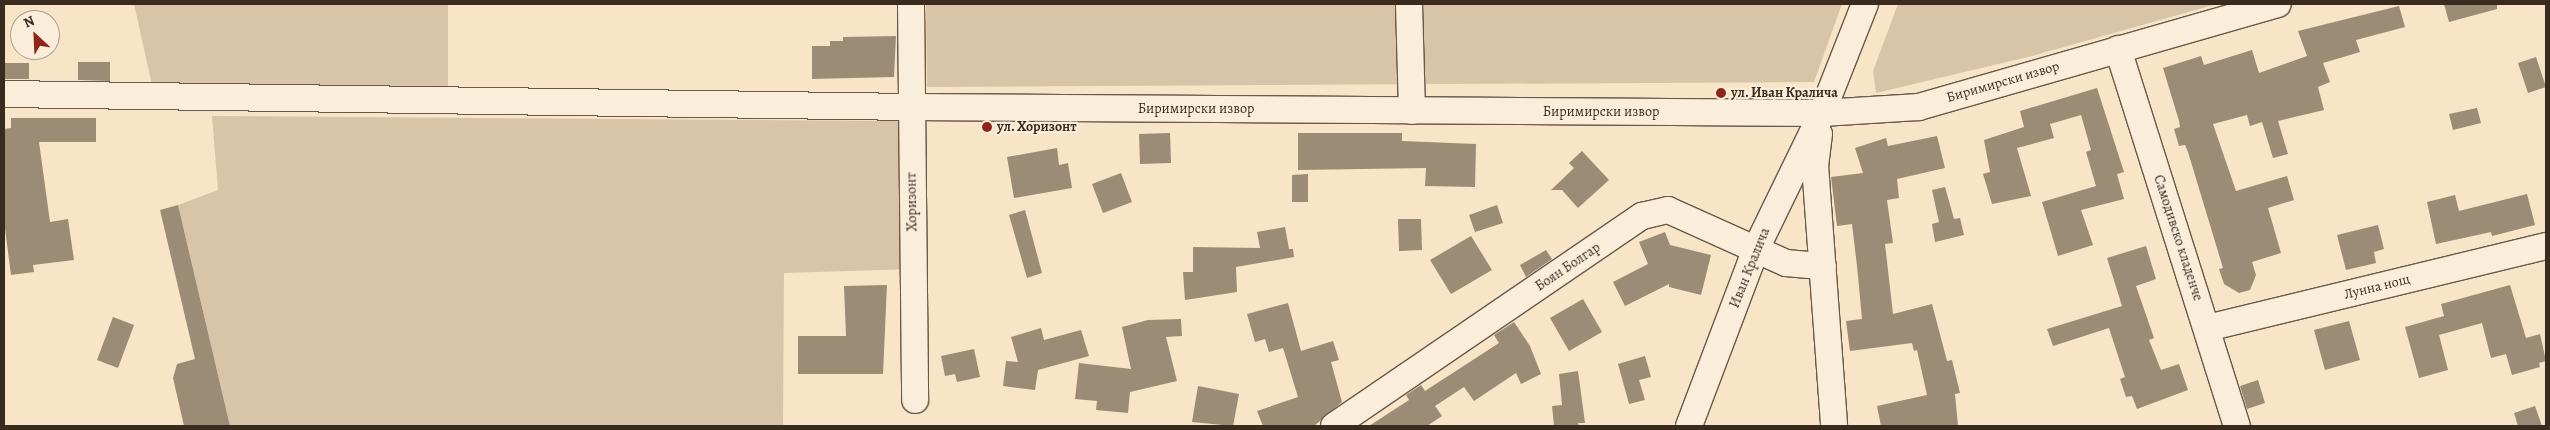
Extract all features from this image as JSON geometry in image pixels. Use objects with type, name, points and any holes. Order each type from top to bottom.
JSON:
[{"type":"street","name":"Хоризонт","points":[[911,4],[910,107],[915,400]]},
{"type":"street","points":[[1409,4],[1412,111]]},
{"type":"street","name":"Иван Кралича","points":[[1689,426],[1755,251],[1822,114],[1865,4]]},
{"type":"street","name":"Биримирски извор","points":[[4,94],[910,107],[1822,114],[1919,106],[2278,4]]},
{"type":"street","name":"Самодивско кладенче","points":[[2118,49],[2237,426]]},
{"type":"street","name":"Иван Кралича","points":[[1822,114],[1815,165],[1834,426]]},
{"type":"street","name":"Боян Болгар","points":[[1334,426],[1642,216],[1668,210],[1755,251],[1786,263],[1823,266]]},
{"type":"street","name":"Лунна нощ","points":[[2207,328],[2546,246]]},
{"type":"shaded area","points":[[134,4],[448,4],[448,86],[152,85]]},
{"type":"shaded area","points":[[926,4],[1842,4],[1814,82],[927,87]]},
{"type":"shaded area","points":[[1898,4],[2217,4],[2032,56],[1876,93],[1873,71]]},
{"type":"shaded area","points":[[911,107],[913,269],[784,273],[783,426],[230,426],[178,205],[218,190],[212,116],[885,121]]},
{"type":"building","points":[[2444,4],[2497,4],[2497,9],[2449,22]]},
{"type":"building","points":[[2399,6],[2405,27],[2356,40],[2360,52],[2323,63],[2330,82],[2318,87],[2324,110],[2278,121],[2288,154],[2273,158],[2262,122],[2250,126],[2247,115],[2213,124],[2236,191],[2287,176],[2294,200],[2268,208],[2281,253],[2252,262],[2256,275],[2250,290],[2239,293],[2224,284],[2219,269],[2223,268],[2188,152],[2185,145],[2179,146],[2174,129],[2180,127],[2179,121],[2163,68],[2201,56],[2204,65],[2252,50],[2259,73],[2307,56],[2298,31]]},
{"type":"building","points":[[896,36],[894,77],[812,79],[812,46],[830,46],[830,41],[843,41],[843,37]]},
{"type":"building","points":[[2536,57],[2546,87],[2528,93],[2518,63]]},
{"type":"building","points":[[78,62],[110,62],[110,81],[78,80]]},
{"type":"building","points":[[4,63],[29,63],[29,79],[4,79]]},
{"type":"building","points":[[2097,88],[2124,172],[2117,174],[2124,199],[2081,210],[2093,245],[2058,256],[2042,202],[2096,186],[2086,152],[2091,150],[2081,115],[2050,124],[2054,138],[2017,148],[2031,196],[1992,204],[1983,174],[1990,172],[1984,140],[2024,127],[2020,111]]},
{"type":"building","points":[[2477,108],[2481,123],[2453,130],[2449,114]]},
{"type":"building","points":[[11,118],[96,118],[96,142],[39,142],[50,222],[68,219],[74,260],[33,265],[34,272],[11,275],[4,221],[4,129],[11,128]]},
{"type":"building","points":[[1170,133],[1171,163],[1140,164],[1139,134]]},
{"type":"building","points":[[1298,133],[1402,133],[1402,141],[1476,144],[1475,187],[1425,186],[1426,168],[1298,170]]},
{"type":"building","points":[[1937,136],[1945,168],[1897,179],[1899,198],[1887,200],[1893,243],[1885,244],[1893,314],[1932,304],[1947,361],[1952,360],[1960,393],[1955,394],[1958,426],[1881,426],[1877,406],[1927,395],[1917,350],[1914,351],[1912,343],[1850,351],[1846,321],[1862,319],[1857,266],[1852,224],[1837,226],[1831,177],[1863,173],[1855,148],[1886,138],[1888,146]]},
{"type":"building","points":[[1057,148],[1059,165],[1068,163],[1072,188],[1014,198],[1007,157]]},
{"type":"building","points":[[1582,151],[1609,180],[1578,208],[1562,190],[1551,190],[1574,168],[1569,163]]},
{"type":"building","points":[[1121,173],[1132,202],[1103,213],[1092,184]]},
{"type":"building","points":[[1308,174],[1308,202],[1292,202],[1292,175]]},
{"type":"building","points":[[1945,187],[1954,219],[1960,218],[1964,235],[1935,242],[1932,224],[1939,222],[1932,190]]},
{"type":"building","points":[[2527,194],[2535,225],[2492,236],[2491,232],[2436,244],[2427,202],[2455,195],[2459,211]]},
{"type":"building","points":[[178,205],[230,426],[184,426],[173,378],[177,364],[195,359],[160,210]]},
{"type":"building","points":[[1497,205],[1503,223],[1475,232],[1469,215]]},
{"type":"building","points":[[1025,210],[1042,273],[1027,278],[1009,215]]},
{"type":"building","points":[[1398,219],[1421,219],[1422,250],[1399,251]]},
{"type":"building","points":[[2378,225],[2384,249],[2374,252],[2376,263],[2346,270],[2337,235]]},
{"type":"building","points":[[1285,227],[1289,249],[1293,249],[1294,257],[1236,267],[1237,292],[1185,300],[1183,272],[1193,272],[1193,247],[1260,248],[1257,232]]},
{"type":"building","points":[[1665,232],[1670,245],[1711,255],[1701,295],[1669,287],[1669,284],[1625,306],[1613,282],[1648,264],[1639,242]]},
{"type":"building","points":[[1471,236],[1492,270],[1451,294],[1430,260]]},
{"type":"building","points":[[2146,246],[2156,279],[2136,286],[2154,338],[2149,340],[2161,370],[2179,364],[2188,390],[2137,409],[2132,396],[2126,397],[2120,379],[2125,377],[2109,328],[2053,346],[2047,329],[2122,306],[2107,258]]},
{"type":"building","points":[[1546,250],[1552,259],[1526,277],[1520,265]]},
{"type":"building","points":[[887,285],[883,374],[798,374],[798,336],[846,336],[844,286]]},
{"type":"building","points":[[2510,285],[2526,338],[2540,334],[2546,361],[2539,363],[2540,367],[2512,375],[2506,354],[2491,358],[2482,323],[2439,335],[2448,370],[2419,378],[2405,327],[2444,316],[2441,304]]},
{"type":"building","points":[[1583,299],[1602,332],[1569,351],[1550,318]]},
{"type":"building","points":[[1288,303],[1301,351],[1333,341],[1339,360],[1331,362],[1342,402],[1314,426],[1263,426],[1257,411],[1298,397],[1283,348],[1269,352],[1265,339],[1255,342],[1247,314]]},
{"type":"building","points":[[113,317],[134,325],[118,368],[97,360]]},
{"type":"building","points":[[1181,319],[1182,336],[1166,337],[1177,381],[1130,392],[1128,413],[1096,410],[1097,401],[1075,399],[1079,363],[1131,369],[1122,327],[1148,320]]},
{"type":"building","points":[[2349,321],[2360,360],[2325,370],[2314,330]]},
{"type":"building","points":[[1514,322],[1530,346],[1541,374],[1521,384],[1516,373],[1474,401],[1464,387],[1435,406],[1442,416],[1427,426],[1369,426],[1409,400],[1406,395],[1421,385],[1425,391],[1499,343],[1494,335]]},
{"type":"building","points":[[1041,328],[1044,340],[1081,330],[1089,356],[1038,370],[1035,390],[1003,386],[1006,361],[1018,362],[1011,337]]},
{"type":"building","points":[[974,349],[980,377],[957,382],[955,374],[945,376],[941,356]]},
{"type":"building","points":[[1645,356],[1651,377],[1639,380],[1645,400],[1629,404],[1618,364]]},
{"type":"building","points":[[1578,371],[1585,423],[1578,423],[1579,426],[1554,426],[1552,406],[1562,405],[1559,374]]},
{"type":"building","points":[[2258,380],[2265,403],[2247,409],[2240,386]]},
{"type":"building","points":[[1198,386],[1239,394],[1233,426],[1192,422]]},
{"type":"building","points":[[2535,406],[2542,426],[2518,426],[2514,413]]},
{"type":"place","name":"ул. Иван Кралича","points":[[1721,93]]},
{"type":"place","name":"ул. Хоризонт","points":[[987,127]]}]
